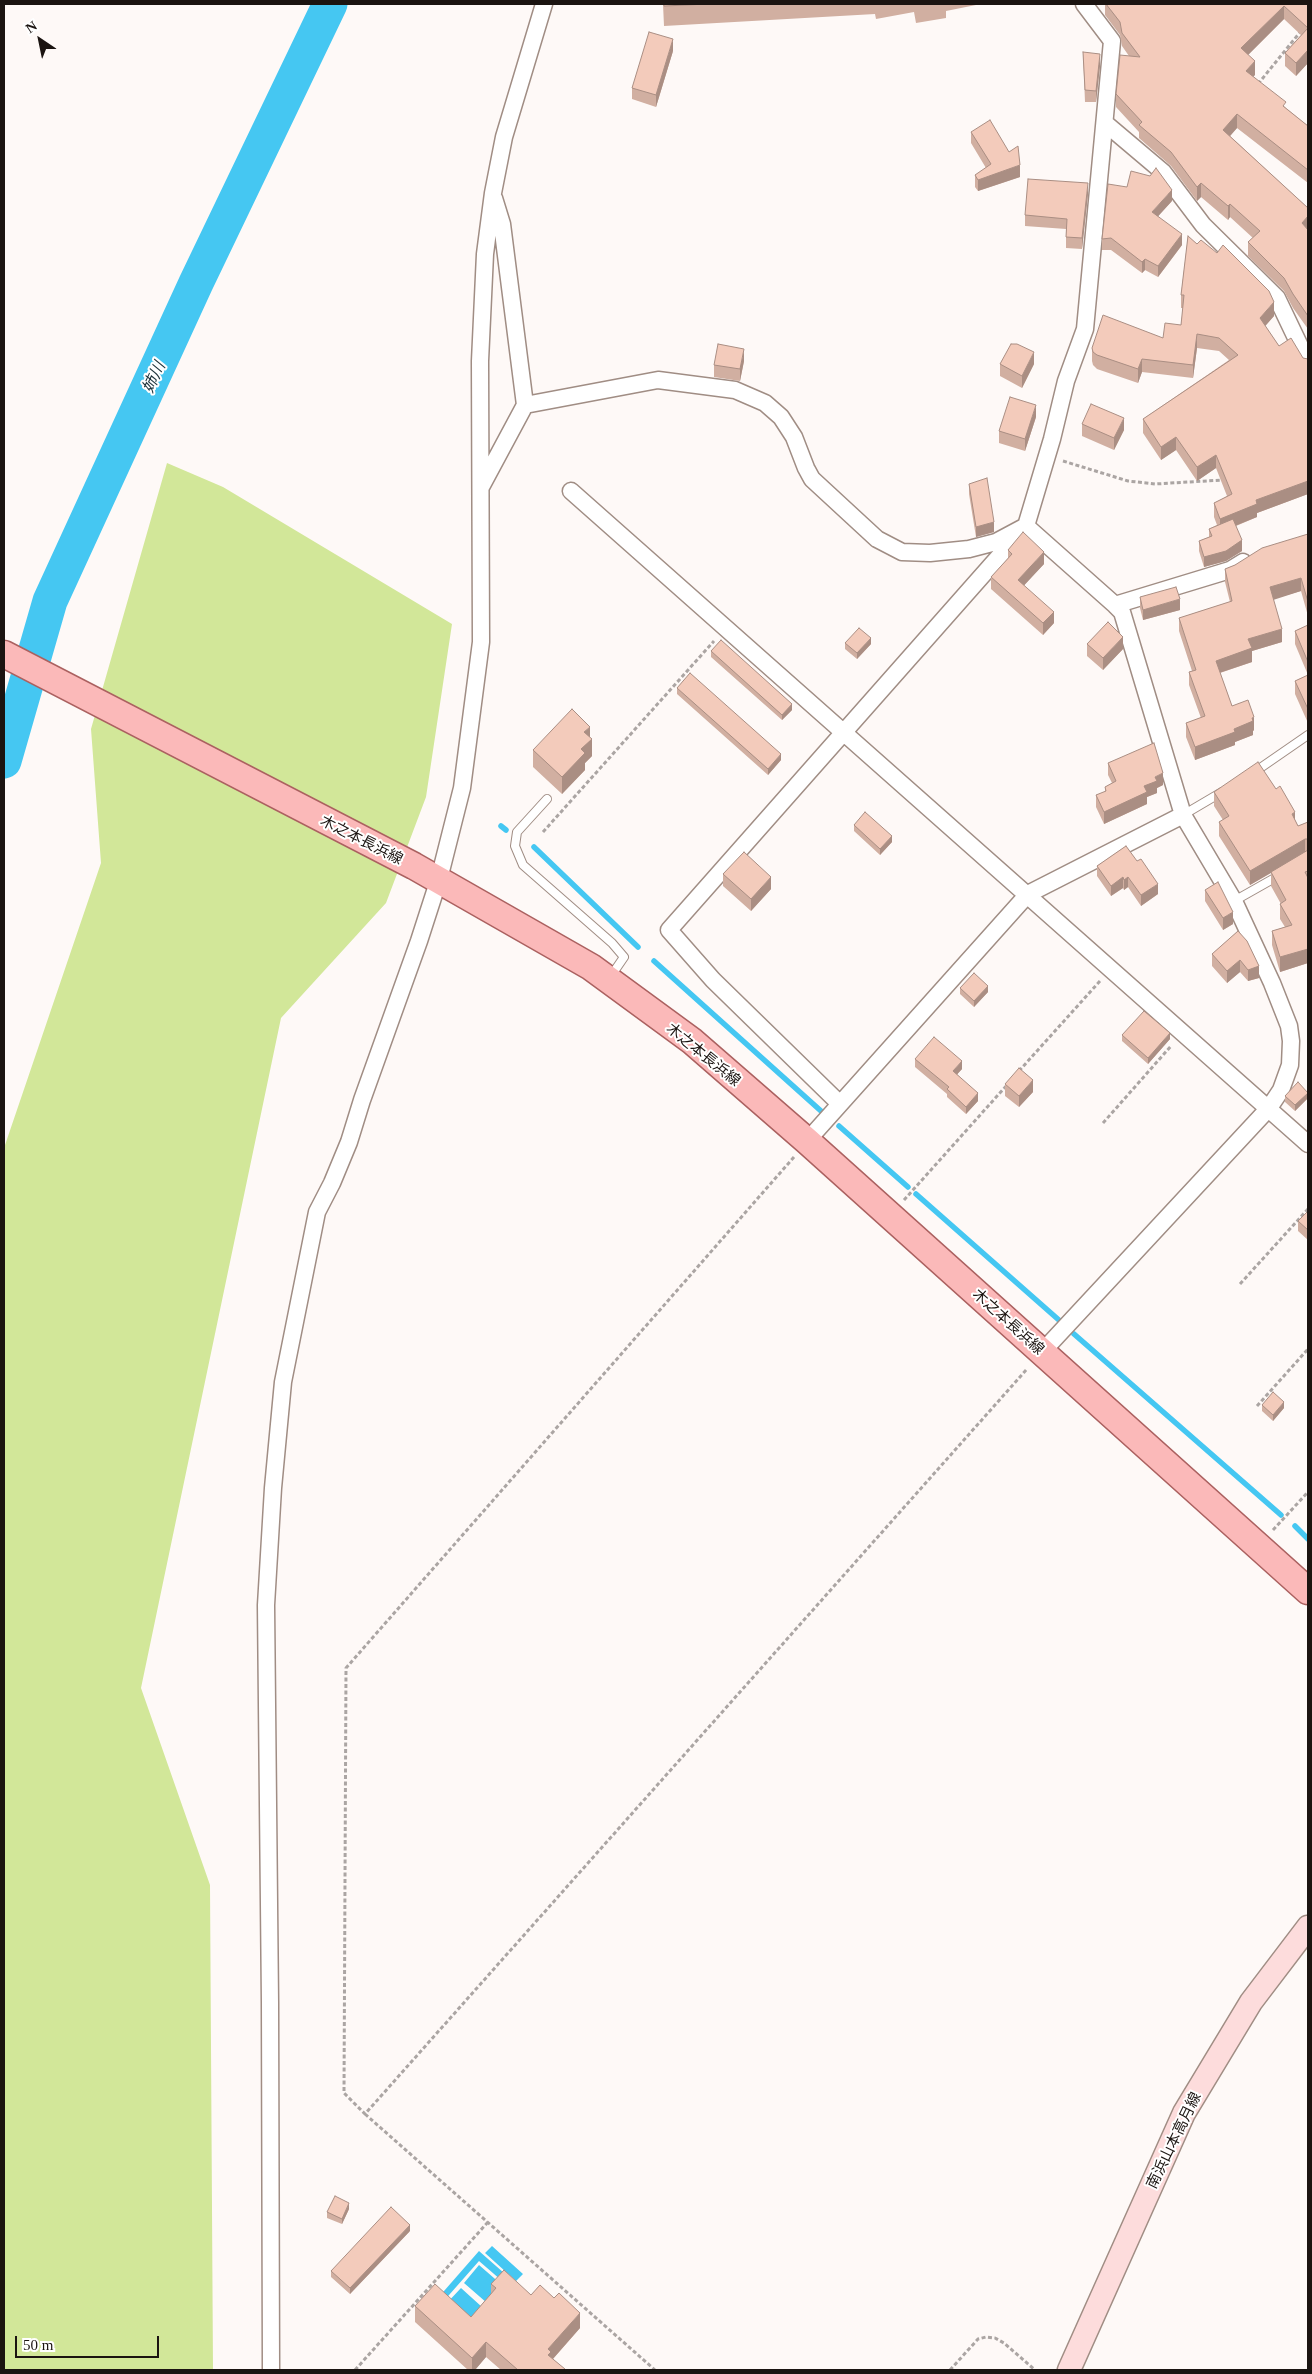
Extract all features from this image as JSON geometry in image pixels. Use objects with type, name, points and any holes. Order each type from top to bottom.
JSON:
[{"type":"main road","name":"木之本長浜線","points":[[4,654],[414,866],[591,967],[608,979],[692,1041],[807,1141],[1308,1591]]},
{"type":"main road","name":"南浜山本高月線","points":[[1069,2370],[1184,2113],[1251,2002],[1308,1927]]},
{"type":"street","points":[[271,2370],[270,1983],[266,1605],[273,1488],[284,1382],[317,1212],[349,1142],[439,880],[462,788],[481,642],[480,351],[485,254],[493,193],[504,136],[544,4]]},
{"type":"street","points":[[840,1104],[713,980],[670,930],[1026,526],[1047,456],[1066,381],[1085,329],[1112,41],[1084,4]]},
{"type":"street","points":[[1105,123],[1163,172],[1203,225],[1277,298],[1308,363]]},
{"type":"street","points":[[480,489],[525,405],[502,224],[493,193]]},
{"type":"street","points":[[525,405],[658,380],[735,390],[765,403],[781,417],[794,437],[812,479],[877,539],[889,546],[902,552],[915,553],[969,549],[996,542],[1026,526]]},
{"type":"street","points":[[571,491],[1308,1144]]},
{"type":"street","points":[[1026,526],[1122,612],[1183,815],[1234,901],[1272,983],[1289,1026],[1292,1041],[1290,1065],[1286,1079],[1269,1108],[1043,1351]]},
{"type":"street","points":[[1116,605],[1230,570],[1256,554]]},
{"type":"street","points":[[807,1141],[1028,894],[1183,815]]},
{"type":"lane","points":[[1249,776],[1308,735]]},
{"type":"lane","points":[[1183,815],[1232,786]]},
{"type":"lane","points":[[547,799],[517,832],[515,846],[523,865],[612,943],[624,957],[608,979]]},
{"type":"lane","points":[[1234,901],[1284,873]]},
{"type":"path","points":[[1253,89],[1302,30]]},
{"type":"path","points":[[1295,37],[1302,43]]},
{"type":"path","points":[[1047,456],[1128,481],[1174,484],[1232,479]]},
{"type":"path","points":[[543,832],[726,627]]},
{"type":"path","points":[[890,1215],[1111,968]]},
{"type":"path","points":[[1103,1123],[1183,1032]]},
{"type":"path","points":[[655,2370],[365,2114],[344,2093],[346,1668],[807,1141]]},
{"type":"path","points":[[1240,1284],[1308,1209]]},
{"type":"path","points":[[1257,1406],[1308,1349]]},
{"type":"path","points":[[365,2114],[1043,1351]]},
{"type":"path","points":[[1287,1515],[1308,1492]]},
{"type":"path","points":[[355,2370],[488,2222]]},
{"type":"path","points":[[950,2370],[978,2339],[986,2337],[995,2338],[1004,2343],[1035,2370]]},
{"type":"green space","points":[[167,463],[223,487],[452,624],[426,797],[386,903],[281,1018],[141,1688],[210,1885],[213,2370],[4,2370],[4,1148],[101,863],[91,729]]},
{"type":"water","points":[[492,2246],[523,2274],[516,2281],[485,2253]]},
{"type":"water","points":[[479,2251],[521,2288],[516,2293],[479,2261],[442,2303],[437,2299]]},
{"type":"water","points":[[479,2265],[502,2285],[487,2303],[464,2283]]},
{"type":"water","points":[[461,2288],[482,2307],[467,2324],[445,2305]]},
{"type":"building","points":[[664,4],[708,4],[664,6]]},
{"type":"building","points":[[1106,4],[1308,4],[1308,28],[1284,6],[1241,48],[1255,61],[1246,71],[1286,102],[1283,106],[1308,126],[1308,170],[1237,114],[1223,130],[1308,208],[1308,216],[1302,223],[1308,230],[1308,316],[1284,278],[1248,242],[1260,231],[1230,204],[1228,206],[1201,183],[1197,187],[1171,152],[1139,125],[1142,122],[1116,94],[1120,55],[1140,57],[1122,33],[1120,22]]},
{"type":"building","points":[[1308,28],[1308,50],[1296,63],[1285,53]]},
{"type":"building","points":[[649,32],[673,39],[656,95],[632,88]]},
{"type":"building","points":[[1083,52],[1100,54],[1096,91],[1085,90]]},
{"type":"building","points":[[990,120],[1009,152],[1018,146],[1020,165],[978,180],[975,175],[991,164],[971,132]]},
{"type":"building","points":[[1156,168],[1172,190],[1152,212],[1182,234],[1158,266],[1145,259],[1142,262],[1111,238],[1102,239],[1108,184],[1127,187],[1131,171],[1150,176]]},
{"type":"building","points":[[1028,179],[1088,183],[1082,238],[1066,237],[1067,219],[1025,215]]},
{"type":"building","points":[[1188,236],[1197,244],[1201,240],[1217,253],[1223,245],[1269,291],[1274,302],[1260,318],[1279,346],[1291,338],[1303,358],[1308,359],[1308,481],[1256,500],[1257,504],[1220,519],[1214,503],[1232,494],[1216,455],[1197,467],[1176,437],[1161,447],[1143,419],[1238,355],[1219,338],[1197,334],[1193,365],[1142,359],[1138,369],[1097,355],[1093,352],[1092,348],[1103,315],[1163,338],[1165,323],[1181,325],[1184,295],[1181,295]]},
{"type":"building","points":[[718,344],[744,349],[740,369],[714,365]]},
{"type":"building","points":[[1011,344],[1017,344],[1034,352],[1022,376],[1000,364]]},
{"type":"building","points":[[1010,397],[1036,405],[1025,439],[999,431]]},
{"type":"building","points":[[1091,404],[1124,418],[1114,438],[1082,424]]},
{"type":"building","points":[[987,478],[994,522],[976,527],[969,484]]},
{"type":"building","points":[[1233,519],[1242,540],[1226,551],[1204,557],[1199,541],[1212,536],[1209,529]]},
{"type":"building","points":[[1023,532],[1044,552],[1018,580],[1054,612],[1043,623],[991,577],[1012,554],[1008,550]]},
{"type":"building","points":[[1308,534],[1308,602],[1301,578],[1270,587],[1282,629],[1248,639],[1252,648],[1216,661],[1232,706],[1248,700],[1254,717],[1252,718],[1253,721],[1234,729],[1235,732],[1195,747],[1186,723],[1205,716],[1189,672],[1196,670],[1179,618],[1232,601],[1225,569],[1262,548]]},
{"type":"building","points":[[1176,587],[1180,599],[1143,610],[1140,597]]},
{"type":"building","points":[[1108,622],[1123,637],[1103,658],[1087,644]]},
{"type":"building","points":[[1308,625],[1308,662],[1295,631]]},
{"type":"building","points":[[859,628],[871,638],[857,653],[845,643]]},
{"type":"building","points":[[721,640],[792,704],[782,715],[711,651]]},
{"type":"building","points":[[690,673],[781,754],[768,769],[677,688]]},
{"type":"building","points":[[1308,675],[1308,709],[1295,681]]},
{"type":"building","points":[[572,709],[590,727],[584,732],[592,739],[581,749],[585,753],[562,777],[533,750]]},
{"type":"building","points":[[1154,743],[1163,773],[1155,777],[1157,781],[1144,786],[1147,792],[1104,812],[1096,795],[1106,791],[1105,787],[1116,781],[1108,763]]},
{"type":"building","points":[[1258,762],[1276,789],[1280,786],[1295,812],[1292,814],[1298,826],[1308,822],[1308,839],[1250,871],[1219,822],[1229,816],[1214,792]]},
{"type":"building","points":[[865,812],[892,836],[880,849],[854,825]]},
{"type":"building","points":[[1126,846],[1137,861],[1141,859],[1158,884],[1141,895],[1128,877],[1124,880],[1123,877],[1111,886],[1097,866]]},
{"type":"building","points":[[1308,850],[1308,871],[1305,872],[1308,878],[1308,949],[1280,957],[1272,931],[1292,925],[1280,904],[1286,900],[1271,872]]},
{"type":"building","points":[[744,852],[771,877],[751,899],[723,874]]},
{"type":"building","points":[[1218,882],[1233,912],[1223,918],[1205,890]]},
{"type":"building","points":[[1238,931],[1247,941],[1259,966],[1248,970],[1240,960],[1227,971],[1212,954]]},
{"type":"building","points":[[974,973],[988,986],[974,1001],[960,988]]},
{"type":"building","points":[[1144,1011],[1170,1033],[1148,1058],[1122,1035]]},
{"type":"building","points":[[934,1037],[962,1061],[953,1071],[978,1093],[966,1107],[947,1089],[949,1087],[915,1059]]},
{"type":"building","points":[[1019,1068],[1033,1080],[1019,1096],[1005,1084]]},
{"type":"building","points":[[1298,1082],[1308,1093],[1295,1105],[1285,1096]]},
{"type":"building","points":[[1308,1211],[1308,1230],[1298,1221]]},
{"type":"building","points":[[1273,1392],[1284,1402],[1273,1415],[1262,1405]]},
{"type":"building","points":[[335,2196],[349,2203],[342,2219],[327,2212]]},
{"type":"building","points":[[391,2207],[410,2225],[350,2288],[331,2271]]},
{"type":"building","points":[[504,2270],[531,2295],[540,2285],[554,2298],[559,2293],[580,2313],[548,2349],[551,2352],[548,2355],[564,2370],[518,2370],[486,2342],[472,2358],[415,2306],[435,2284],[471,2317],[496,2288],[491,2284]]},
{"type":"waterway","name":"姉川","points":[[4,761],[50,601],[196,283],[330,4]]},
{"type":"waterway","points":[[501,826],[506,830]]},
{"type":"waterway","points":[[534,847],[638,947]]},
{"type":"waterway","points":[[654,961],[821,1111]]},
{"type":"waterway","points":[[839,1126],[908,1187]]},
{"type":"waterway","points":[[916,1194],[1060,1321]]},
{"type":"waterway","points":[[1074,1334],[1281,1515]]},
{"type":"waterway","points":[[1295,1526],[1308,1539]]}]
